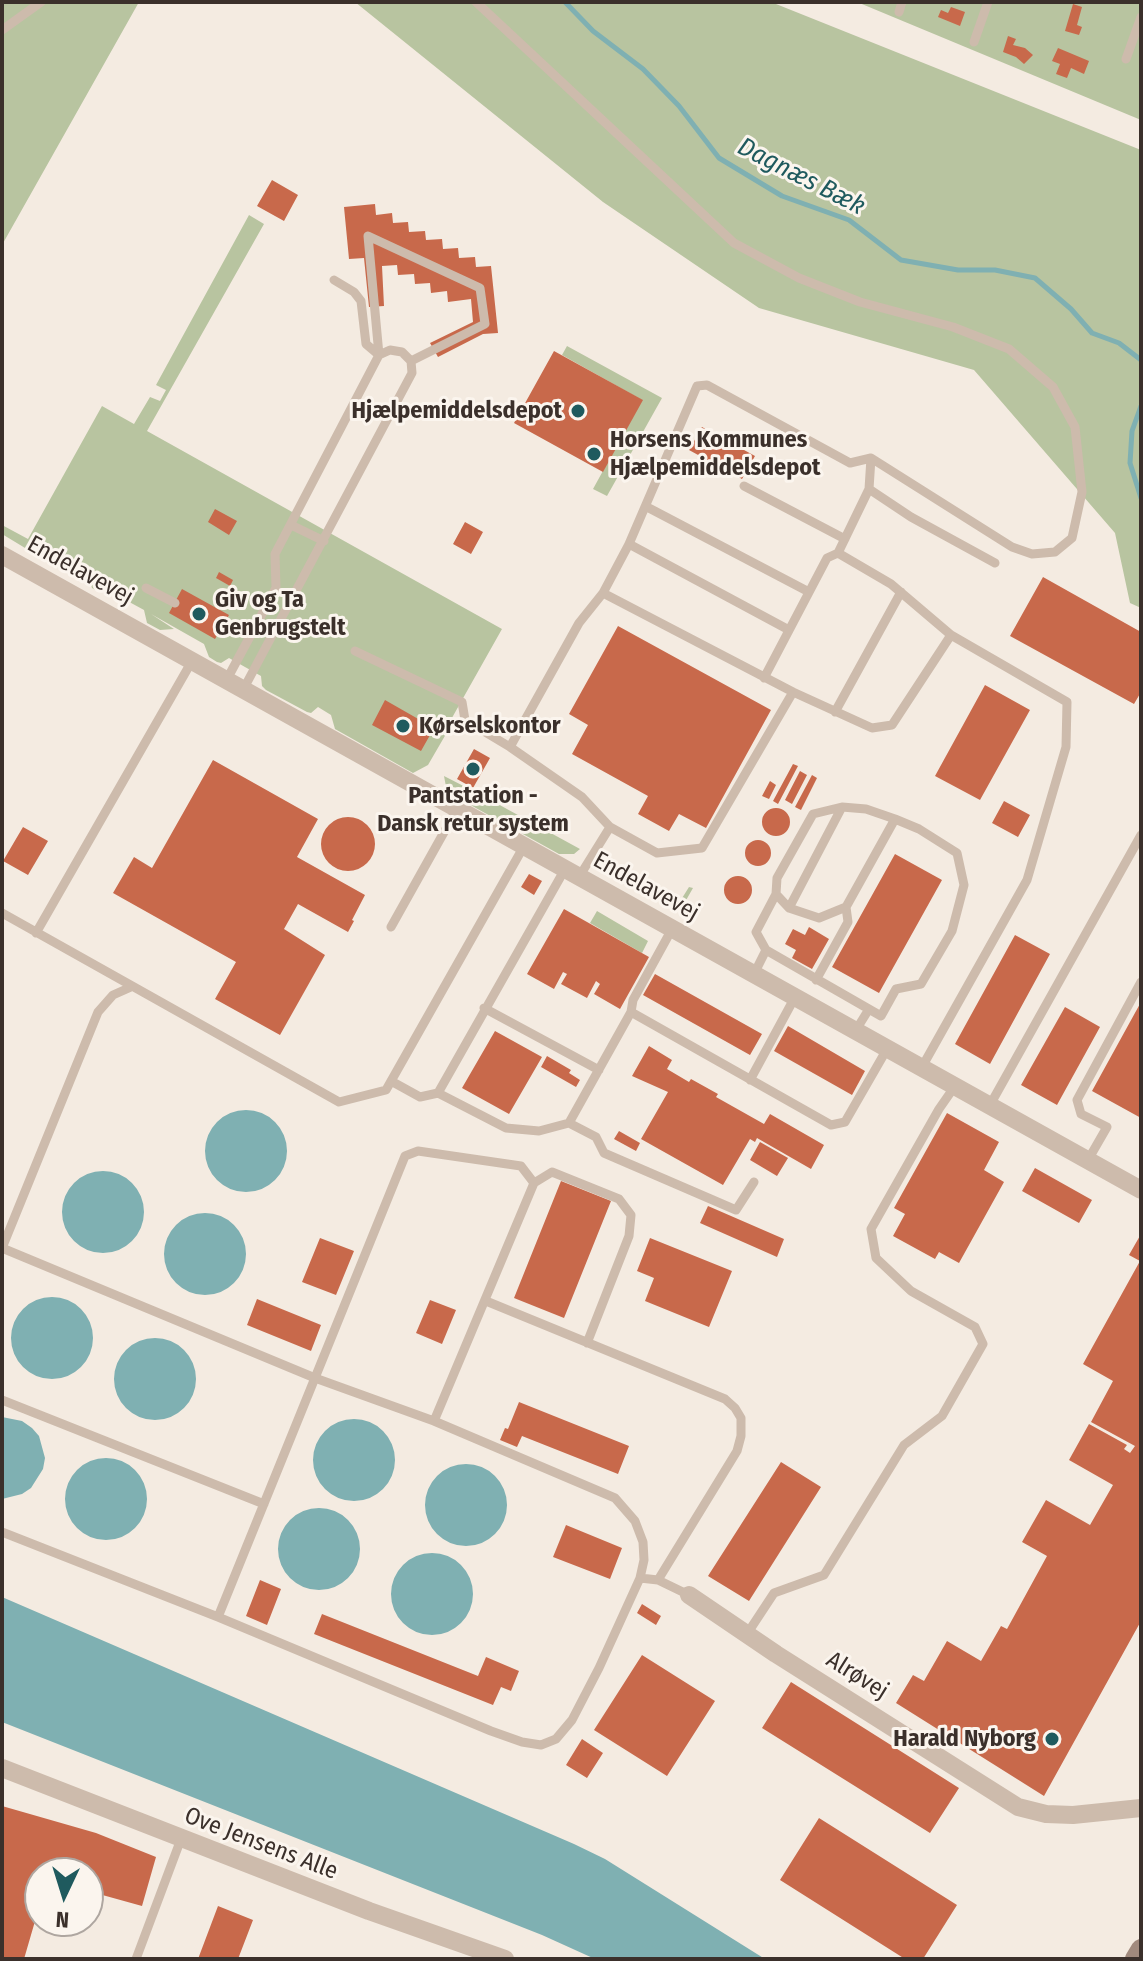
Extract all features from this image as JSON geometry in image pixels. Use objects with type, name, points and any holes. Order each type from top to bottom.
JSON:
[{"type":"street","name":"Endelavevej","points":[[2,555],[1141,1190]]},
{"type":"street","name":"Alrøvej","points":[[689,1595],[1018,1807],[1046,1814],[1073,1815],[1141,1808]]},
{"type":"street","name":"Ove Jensens Alle","points":[[2,1768],[354,1905],[505,1959]]},
{"type":"street","points":[[1135,1959],[1141,1949]]},
{"type":"lane","points":[[2,30],[41,2]]},
{"type":"lane","points":[[476,2],[734,243],[799,278],[860,302],[953,327],[1009,349],[1053,387],[1075,427],[1082,492],[1072,538],[1055,552],[1032,554],[1012,547],[871,458],[850,463],[707,385],[697,386],[629,544],[603,593],[579,623],[510,747]]},
{"type":"lane","points":[[974,42],[988,2]]},
{"type":"lane","points":[[1126,59],[1141,17]]},
{"type":"lane","points":[[235,685],[276,588],[275,554],[379,355],[368,236],[480,288],[485,324],[411,361]]},
{"type":"lane","points":[[334,280],[354,292],[361,301],[366,344],[379,355]]},
{"type":"lane","points":[[235,685],[324,541],[412,373],[411,361],[402,352],[390,350],[379,355]]},
{"type":"lane","points":[[764,678],[827,558],[838,553],[845,539],[869,489],[871,458]]},
{"type":"lane","points":[[744,486],[845,539]]},
{"type":"lane","points":[[869,489],[911,517],[995,563]]},
{"type":"lane","points":[[647,507],[809,592]]},
{"type":"lane","points":[[291,525],[324,541]]},
{"type":"lane","points":[[629,544],[789,630]]},
{"type":"lane","points":[[838,553],[891,584],[951,635],[1067,702],[1066,747],[1027,880],[922,1067]]},
{"type":"lane","points":[[146,588],[175,603]]},
{"type":"lane","points":[[835,712],[901,592]]},
{"type":"lane","points":[[603,593],[764,678],[872,728],[892,725],[951,635]]},
{"type":"lane","points":[[355,651],[462,702],[465,720],[582,797],[610,827],[657,853],[702,848],[793,692]]},
{"type":"lane","points":[[36,933],[192,661]]},
{"type":"lane","points":[[789,908],[842,807]]},
{"type":"lane","points":[[842,807],[866,809],[895,819],[919,829],[957,853],[964,885],[952,931],[921,984],[896,989],[881,1016],[766,950],[756,932],[776,894],[777,878],[813,814],[842,807]]},
{"type":"lane","points":[[391,927],[457,809]]},
{"type":"lane","points":[[816,980],[848,922],[846,907],[895,819]]},
{"type":"lane","points":[[438,1093],[508,965],[572,873],[610,827]]},
{"type":"lane","points":[[990,1105],[1141,835]]},
{"type":"lane","points":[[2,913],[339,1102],[386,1090],[524,846]]},
{"type":"lane","points":[[776,894],[789,908],[819,918],[846,907]]},
{"type":"lane","points":[[569,1123],[631,1012],[633,1000],[672,929]]},
{"type":"lane","points":[[754,974],[766,950]]},
{"type":"lane","points":[[1088,1160],[1107,1127],[1081,1114],[1077,1100],[1141,982]]},
{"type":"lane","points":[[2,1532],[218,1617],[491,1731],[541,1745],[556,1739],[572,1720],[640,1578],[644,1560],[643,1542],[635,1521],[615,1498],[434,1421],[315,1378],[2,1248],[98,1012],[113,995],[131,987]]},
{"type":"lane","points":[[750,1080],[795,997]]},
{"type":"lane","points":[[484,1008],[599,1070]]},
{"type":"lane","points":[[856,1030],[869,1009]]},
{"type":"lane","points":[[631,1012],[831,1125],[845,1122],[887,1049]]},
{"type":"lane","points":[[391,1081],[420,1097],[438,1093],[506,1128],[539,1131],[569,1123],[596,1137],[604,1153],[736,1210],[754,1182]]},
{"type":"lane","points":[[747,1634],[774,1593],[824,1575],[904,1445],[942,1416],[983,1344],[975,1327],[911,1291],[876,1258],[871,1229],[955,1086]]},
{"type":"lane","points":[[218,1617],[405,1156],[418,1151],[521,1166],[534,1183]]},
{"type":"lane","points":[[434,1421],[534,1183],[552,1172],[619,1199],[631,1215],[629,1236],[587,1343]]},
{"type":"lane","points":[[486,1301],[725,1399],[741,1418],[737,1451],[658,1580]]},
{"type":"lane","points":[[2,1400],[264,1504]]},
{"type":"lane","points":[[640,1578],[658,1580],[689,1595]]},
{"type":"lane","points":[[136,1959],[181,1839]]},
{"type":"green space","points":[[2,2],[139,2],[2,245]]},
{"type":"green space","points":[[355,2],[771,2],[1141,150],[1141,608],[1130,603],[1115,533],[974,370],[759,308],[603,202]]},
{"type":"green space","points":[[857,2],[1141,2],[1141,120]]},
{"type":"green space","points":[[249,215],[264,224],[147,431],[502,629],[428,765],[413,773],[335,729],[331,715],[318,707],[311,713],[307,712],[266,690],[262,686],[261,676],[229,658],[217,662],[209,657],[204,644],[151,614],[174,629],[160,630],[147,623],[144,610],[98,585],[95,590],[90,581],[69,568],[63,571],[2,534],[2,525],[28,539],[102,406],[134,424],[150,397],[160,401],[166,390],[156,385]]},
{"type":"green space","points":[[567,346],[662,398],[607,496],[593,489],[642,400],[562,355]]},
{"type":"green space","points":[[444,776],[580,849],[574,854],[559,854],[447,792]]},
{"type":"green space","points":[[604,859],[679,903],[689,887],[693,888],[681,909],[606,869]]},
{"type":"green space","points":[[597,911],[648,941],[642,953],[590,923]]},
{"type":"water","points":[[246,1110],[262,1113],[275,1122],[284,1135],[287,1151],[284,1167],[275,1180],[262,1189],[246,1192],[230,1189],[217,1180],[208,1167],[205,1151],[208,1135],[217,1122],[230,1113]]},
{"type":"water","points":[[103,1171],[119,1174],[132,1183],[141,1196],[144,1212],[141,1228],[132,1241],[119,1250],[103,1253],[87,1250],[74,1241],[65,1228],[62,1212],[65,1196],[74,1183],[87,1174]]},
{"type":"water","points":[[205,1213],[221,1216],[234,1225],[243,1238],[246,1254],[243,1270],[234,1283],[221,1292],[205,1295],[189,1292],[176,1283],[167,1270],[164,1254],[167,1238],[176,1225],[189,1216]]},
{"type":"water","points":[[52,1297],[68,1300],[81,1309],[90,1322],[93,1338],[90,1354],[81,1367],[68,1376],[52,1379],[36,1376],[23,1367],[14,1354],[11,1338],[14,1322],[23,1309],[36,1300]]},
{"type":"water","points":[[155,1338],[171,1341],[184,1350],[193,1363],[196,1379],[193,1395],[184,1408],[171,1417],[155,1420],[139,1417],[126,1408],[117,1395],[114,1379],[117,1363],[126,1350],[139,1341]]},
{"type":"water","points":[[2,1417],[22,1421],[32,1428],[39,1436],[45,1458],[43,1469],[31,1488],[22,1494],[2,1499]]},
{"type":"water","points":[[354,1419],[370,1422],[383,1431],[392,1444],[395,1460],[392,1476],[383,1489],[370,1498],[354,1501],[338,1498],[325,1489],[316,1476],[313,1460],[316,1444],[325,1431],[338,1422]]},
{"type":"water","points":[[106,1458],[122,1461],[135,1470],[144,1483],[147,1499],[144,1515],[135,1528],[122,1537],[106,1540],[90,1537],[77,1528],[68,1515],[65,1499],[68,1483],[77,1470],[90,1461]]},
{"type":"water","points":[[466,1464],[482,1467],[495,1476],[504,1489],[507,1505],[504,1521],[495,1534],[482,1543],[466,1546],[450,1543],[437,1534],[428,1521],[425,1505],[428,1489],[437,1476],[450,1467]]},
{"type":"water","points":[[319,1508],[335,1511],[348,1520],[357,1533],[360,1549],[357,1565],[348,1578],[335,1587],[319,1590],[303,1587],[290,1578],[281,1565],[278,1549],[281,1533],[290,1520],[303,1511]]},
{"type":"water","points":[[432,1553],[448,1556],[461,1565],[470,1578],[473,1594],[470,1610],[461,1623],[448,1632],[432,1635],[416,1632],[403,1623],[394,1610],[391,1594],[394,1578],[403,1565],[416,1556]]},
{"type":"water","points":[[2,1597],[574,1844],[605,1859],[765,1959],[595,1959],[542,1935],[2,1722]]},
{"type":"building","points":[[1073,4],[1082,7],[1077,25],[1082,27],[1079,35],[1065,31]]},
{"type":"building","points":[[951,7],[965,12],[960,26],[938,17],[941,10],[948,13]]},
{"type":"building","points":[[1008,36],[1016,39],[1013,45],[1025,48],[1033,55],[1024,64],[1003,52]]},
{"type":"building","points":[[1058,48],[1089,61],[1084,74],[1071,68],[1067,78],[1056,74],[1060,64],[1052,61]]},
{"type":"building","points":[[272,180],[298,195],[284,221],[257,206]]},
{"type":"building","points":[[375,204],[376,215],[392,213],[393,223],[408,222],[409,232],[425,231],[426,240],[442,239],[443,249],[458,248],[459,258],[475,257],[476,267],[491,266],[498,333],[483,334],[438,357],[430,343],[473,322],[471,299],[448,302],[447,291],[431,293],[430,283],[415,284],[414,274],[398,275],[397,265],[382,266],[384,306],[369,307],[364,258],[349,259],[344,207]]},
{"type":"building","name":"Hjælpemiddelsdepot","points":[[554,351],[643,400],[603,472],[514,423]]},
{"type":"building","points":[[702,427],[755,456],[742,479],[689,450]]},
{"type":"building","points":[[215,509],[237,521],[229,535],[208,522]]},
{"type":"building","points":[[465,522],[483,532],[471,554],[453,544]]},
{"type":"building","points":[[219,572],[233,580],[230,586],[216,578]]},
{"type":"building","points":[[1043,577],[1141,632],[1141,692],[1134,704],[1010,636]]},
{"type":"building","name":"Giv og Ta Genbrugstelt","points":[[182,589],[229,615],[215,639],[169,613]]},
{"type":"building","points":[[618,626],[771,710],[706,828],[679,814],[669,831],[638,814],[648,796],[572,754],[588,725],[569,714]]},
{"type":"building","points":[[985,685],[1030,710],[980,800],[935,776]]},
{"type":"building","name":"Kørselskontor","points":[[385,700],[434,728],[421,751],[372,725]]},
{"type":"building","name":"Pantstation - Dansk retur system","points":[[474,749],[490,758],[473,788],[457,779]]},
{"type":"building","points":[[213,760],[318,819],[297,857],[365,895],[348,932],[298,904],[284,929],[325,955],[280,1035],[215,999],[236,962],[113,893],[134,857],[152,868]]},
{"type":"building","points":[[793,764],[798,766],[778,804],[773,801]]},
{"type":"building","points":[[800,771],[807,775],[792,804],[785,800]]},
{"type":"building","points":[[812,775],[817,778],[801,810],[795,807]]},
{"type":"building","points":[[770,781],[776,785],[769,799],[762,796]]},
{"type":"building","points":[[1004,801],[1030,815],[1018,837],[992,823]]},
{"type":"building","points":[[776,808],[786,812],[790,822],[786,832],[776,836],[766,832],[762,822],[766,812]]},
{"type":"building","points":[[348,817],[367,825],[375,844],[367,863],[348,871],[329,863],[321,844],[329,825]]},
{"type":"building","points":[[23,827],[48,841],[28,875],[3,861]]},
{"type":"building","points":[[758,840],[767,844],[771,853],[767,862],[758,866],[749,862],[745,853],[749,844]]},
{"type":"building","points":[[895,854],[942,880],[879,993],[832,967]]},
{"type":"building","points":[[529,874],[542,881],[534,895],[521,887]]},
{"type":"building","points":[[738,876],[748,880],[752,890],[748,900],[738,904],[728,900],[724,890],[728,880]]},
{"type":"building","points":[[564,909],[649,957],[620,1009],[594,994],[600,984],[596,981],[587,998],[561,984],[567,974],[563,972],[554,989],[527,974]]},
{"type":"building","points":[[809,927],[829,939],[812,969],[792,958],[796,950],[785,944],[793,929],[805,935]]},
{"type":"building","points":[[1015,935],[1050,954],[990,1064],[955,1044]]},
{"type":"building","points":[[655,974],[762,1034],[750,1055],[643,995]]},
{"type":"building","points":[[1141,1002],[1141,1118],[1092,1091]]},
{"type":"building","points":[[1065,1007],[1100,1027],[1057,1105],[1021,1085]]},
{"type":"building","points":[[788,1026],[865,1071],[852,1095],[774,1051]]},
{"type":"building","points":[[495,1031],[542,1057],[509,1114],[462,1088]]},
{"type":"building","points":[[649,1046],[672,1060],[667,1069],[689,1082],[691,1079],[718,1094],[716,1097],[764,1124],[770,1114],[824,1145],[811,1169],[757,1138],[755,1142],[750,1139],[723,1185],[641,1139],[668,1092],[632,1076]]},
{"type":"building","points":[[547,1056],[571,1070],[569,1073],[580,1080],[576,1087],[541,1067]]},
{"type":"building","points":[[947,1113],[999,1142],[984,1170],[1004,1182],[959,1263],[939,1252],[935,1259],[893,1236],[905,1214],[894,1208]]},
{"type":"building","points":[[619,1131],[640,1143],[636,1151],[614,1139]]},
{"type":"building","points":[[760,1142],[788,1158],[777,1176],[750,1160]]},
{"type":"building","points":[[1035,1168],[1092,1200],[1079,1223],[1022,1191]]},
{"type":"building","points":[[561,1181],[611,1201],[564,1318],[514,1298]]},
{"type":"building","points":[[708,1206],[784,1239],[777,1257],[700,1223]]},
{"type":"building","points":[[1141,1234],[1141,1621],[1044,1796],[896,1703],[913,1675],[924,1681],[947,1641],[981,1661],[1001,1626],[1007,1629],[1047,1556],[1022,1542],[1046,1500],[1090,1525],[1113,1485],[1069,1460],[1089,1424],[1127,1445],[1124,1449],[1130,1453],[1135,1446],[1091,1422],[1113,1381],[1083,1364],[1140,1261],[1129,1255]]},
{"type":"building","points":[[320,1238],[354,1251],[336,1295],[302,1282]]},
{"type":"building","points":[[650,1238],[732,1271],[709,1327],[645,1301],[654,1278],[637,1271]]},
{"type":"building","points":[[257,1299],[321,1325],[311,1351],[247,1325]]},
{"type":"building","points":[[430,1300],[456,1310],[442,1344],[416,1333]]},
{"type":"building","points":[[519,1402],[629,1446],[618,1474],[522,1436],[517,1447],[500,1440]]},
{"type":"building","points":[[781,1462],[821,1487],[749,1601],[708,1576]]},
{"type":"building","points":[[566,1525],[622,1548],[610,1579],[553,1557]]},
{"type":"building","points":[[260,1580],[281,1589],[267,1625],[246,1616]]},
{"type":"building","points":[[642,1604],[661,1616],[656,1625],[637,1613]]},
{"type":"building","points":[[322,1614],[478,1676],[486,1657],[519,1671],[511,1691],[501,1687],[493,1705],[314,1634]]},
{"type":"building","points":[[642,1655],[715,1701],[667,1776],[594,1730]]},
{"type":"building","points":[[791,1682],[959,1788],[930,1833],[762,1728]]},
{"type":"building","points":[[582,1739],[603,1753],[587,1778],[566,1765]]},
{"type":"building","points":[[2,1806],[96,1833],[156,1857],[142,1906],[104,1895],[104,1857],[24,1857],[24,1937],[30,1937],[24,1959],[2,1959]]},
{"type":"building","points":[[819,1818],[957,1905],[923,1959],[905,1959],[780,1880]]},
{"type":"building","points":[[218,1906],[253,1920],[238,1959],[198,1959]]},
{"type":"waterway","name":"Dagnæs Bæk","points":[[565,2],[593,31],[643,69],[679,106],[719,158],[782,196],[849,220],[901,260],[958,270],[995,270],[1035,278],[1071,309],[1092,333],[1119,343],[1141,360]]},
{"type":"waterway","name":"Dagnæs Bæk","points":[[1141,406],[1132,431],[1130,463],[1141,498]]},
{"type":"place","name":"Hjælpemiddelsdepot","points":[[578,411]]},
{"type":"place","name":"Horsens Kommunes Hjælpemiddelsdepot","points":[[594,454]]},
{"type":"place","name":"Giv og Ta Genbrugstelt","points":[[199,614]]},
{"type":"place","name":"Kørselskontor","points":[[403,726]]},
{"type":"place","name":"Pantstation - Dansk retur system","points":[[473,769]]},
{"type":"place","name":"Harald Nyborg","points":[[1052,1739]]}]
